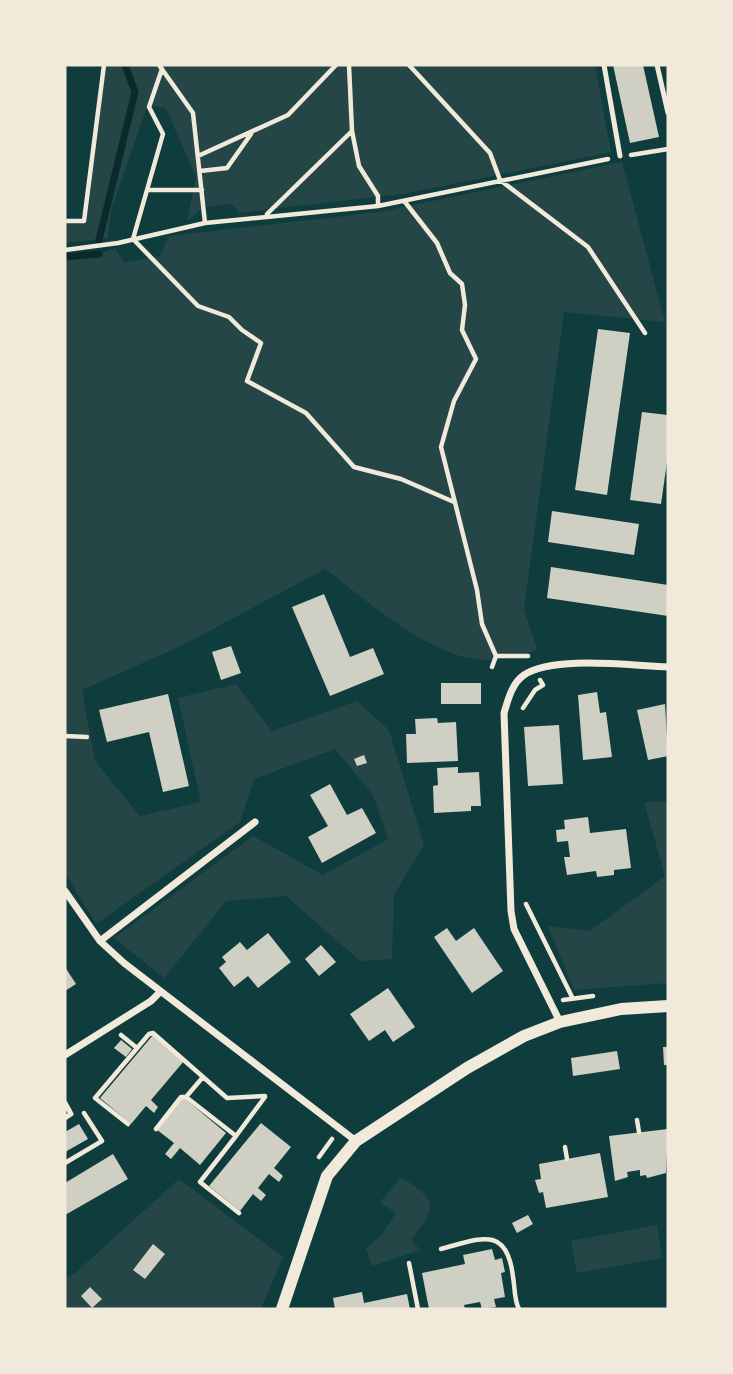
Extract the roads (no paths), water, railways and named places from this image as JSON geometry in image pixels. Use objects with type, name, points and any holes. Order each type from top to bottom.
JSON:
[{"type":"street","points":[[560,1022],[514,929],[508,889],[504,713],[510,694],[523,676],[535,670],[558,665],[668,667]]},
{"type":"street","points":[[100,940],[255,822]]},
{"type":"street","points":[[65,891],[100,940],[160,992],[356,1141]]},
{"type":"street","points":[[65,1055],[151,1001],[160,992]]},
{"type":"street","points":[[282,1309],[327,1176],[356,1141],[467,1068],[524,1036],[560,1022],[621,1009],[668,1006]]},
{"type":"lane","points":[[604,65],[621,156]]},
{"type":"lane","points":[[657,65],[668,113]]},
{"type":"lane","points":[[65,1103],[68,1116]]},
{"type":"waterway","points":[[99,240],[135,92],[125,65]]},
{"type":"waterway","points":[[65,257],[99,254]]}]
